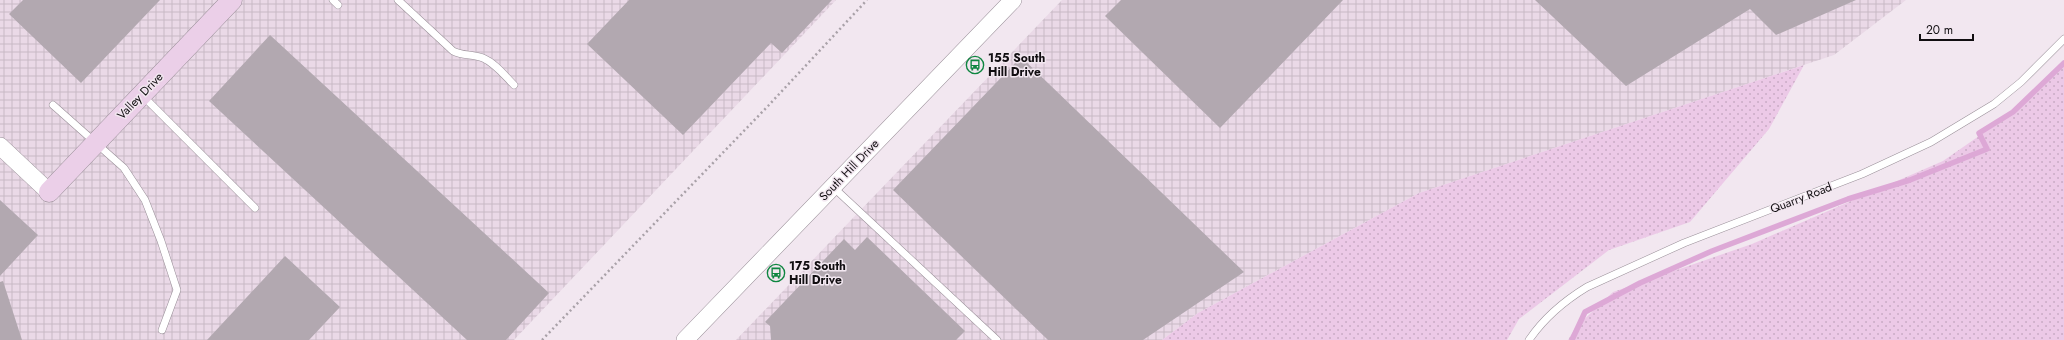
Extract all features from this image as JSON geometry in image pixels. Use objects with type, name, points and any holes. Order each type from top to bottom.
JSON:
[{"type":"main road","name":"Valley Drive","points":[[49,192],[232,0]]},
{"type":"street","name":"South Hill Drive","points":[[685,340],[1013,0]]},
{"type":"street","points":[[0,146],[49,192]]},
{"type":"lane","points":[[398,0],[453,51],[458,54],[474,55],[488,61],[514,85]]},
{"type":"lane","name":"Quarry Road","points":[[1528,340],[1553,312],[1571,297],[1587,287],[1713,230],[1862,174],[1898,158],[1965,123],[2021,82],[2064,39]]},
{"type":"lane","points":[[142,94],[255,208]]},
{"type":"lane","points":[[53,105],[97,142],[124,168],[145,200],[161,241],[176,290],[162,330]]},
{"type":"lane","points":[[832,187],[997,340]]},
{"type":"path","points":[[542,340],[768,106],[867,0]]},
{"type":"shaded area","points":[[0,0],[836,0],[514,340],[0,340]]},
{"type":"shaded area","points":[[1062,0],[1906,0],[1834,55],[1419,193],[1198,313],[1162,340],[736,340]]},
{"type":"shaded area","points":[[2064,63],[2064,340],[1568,340],[1575,328],[1613,292],[1752,244],[1943,161],[2018,109]]},
{"type":"shaded area","points":[[1804,65],[1769,129],[1690,222],[1609,250],[1519,319],[1507,340],[1162,340],[1198,313],[1419,193]]},
{"type":"building","points":[[23,0],[160,0],[81,83],[9,14]]},
{"type":"building","points":[[629,0],[832,0],[782,53],[771,43],[683,135],[587,44]]},
{"type":"building","points":[[1121,0],[1343,0],[1220,128],[1105,16]]},
{"type":"building","points":[[1535,0],[1856,0],[1776,35],[1750,9],[1626,86]]},
{"type":"building","points":[[270,35],[549,293],[506,340],[467,340],[209,101]]},
{"type":"building","points":[[1021,57],[1244,272],[1143,340],[1048,340],[893,190]]},
{"type":"building","points":[[0,200],[38,235],[0,276]]},
{"type":"building","points":[[867,237],[965,331],[956,340],[771,340],[770,326],[765,322],[844,239],[855,250]]},
{"type":"building","points":[[285,256],[340,307],[309,340],[207,340]]},
{"type":"building","points":[[3,281],[22,340],[0,340],[0,282]]},
{"type":"waterway","points":[[1572,340],[1585,312],[1640,283],[1712,251],[1848,199],[1910,180],[1987,149],[1979,133],[2013,112],[2064,63]]},
{"type":"place","name":"155 South Hill Drive","points":[[975,65]]},
{"type":"place","name":"175 South Hill Drive","points":[[776,273]]}]
